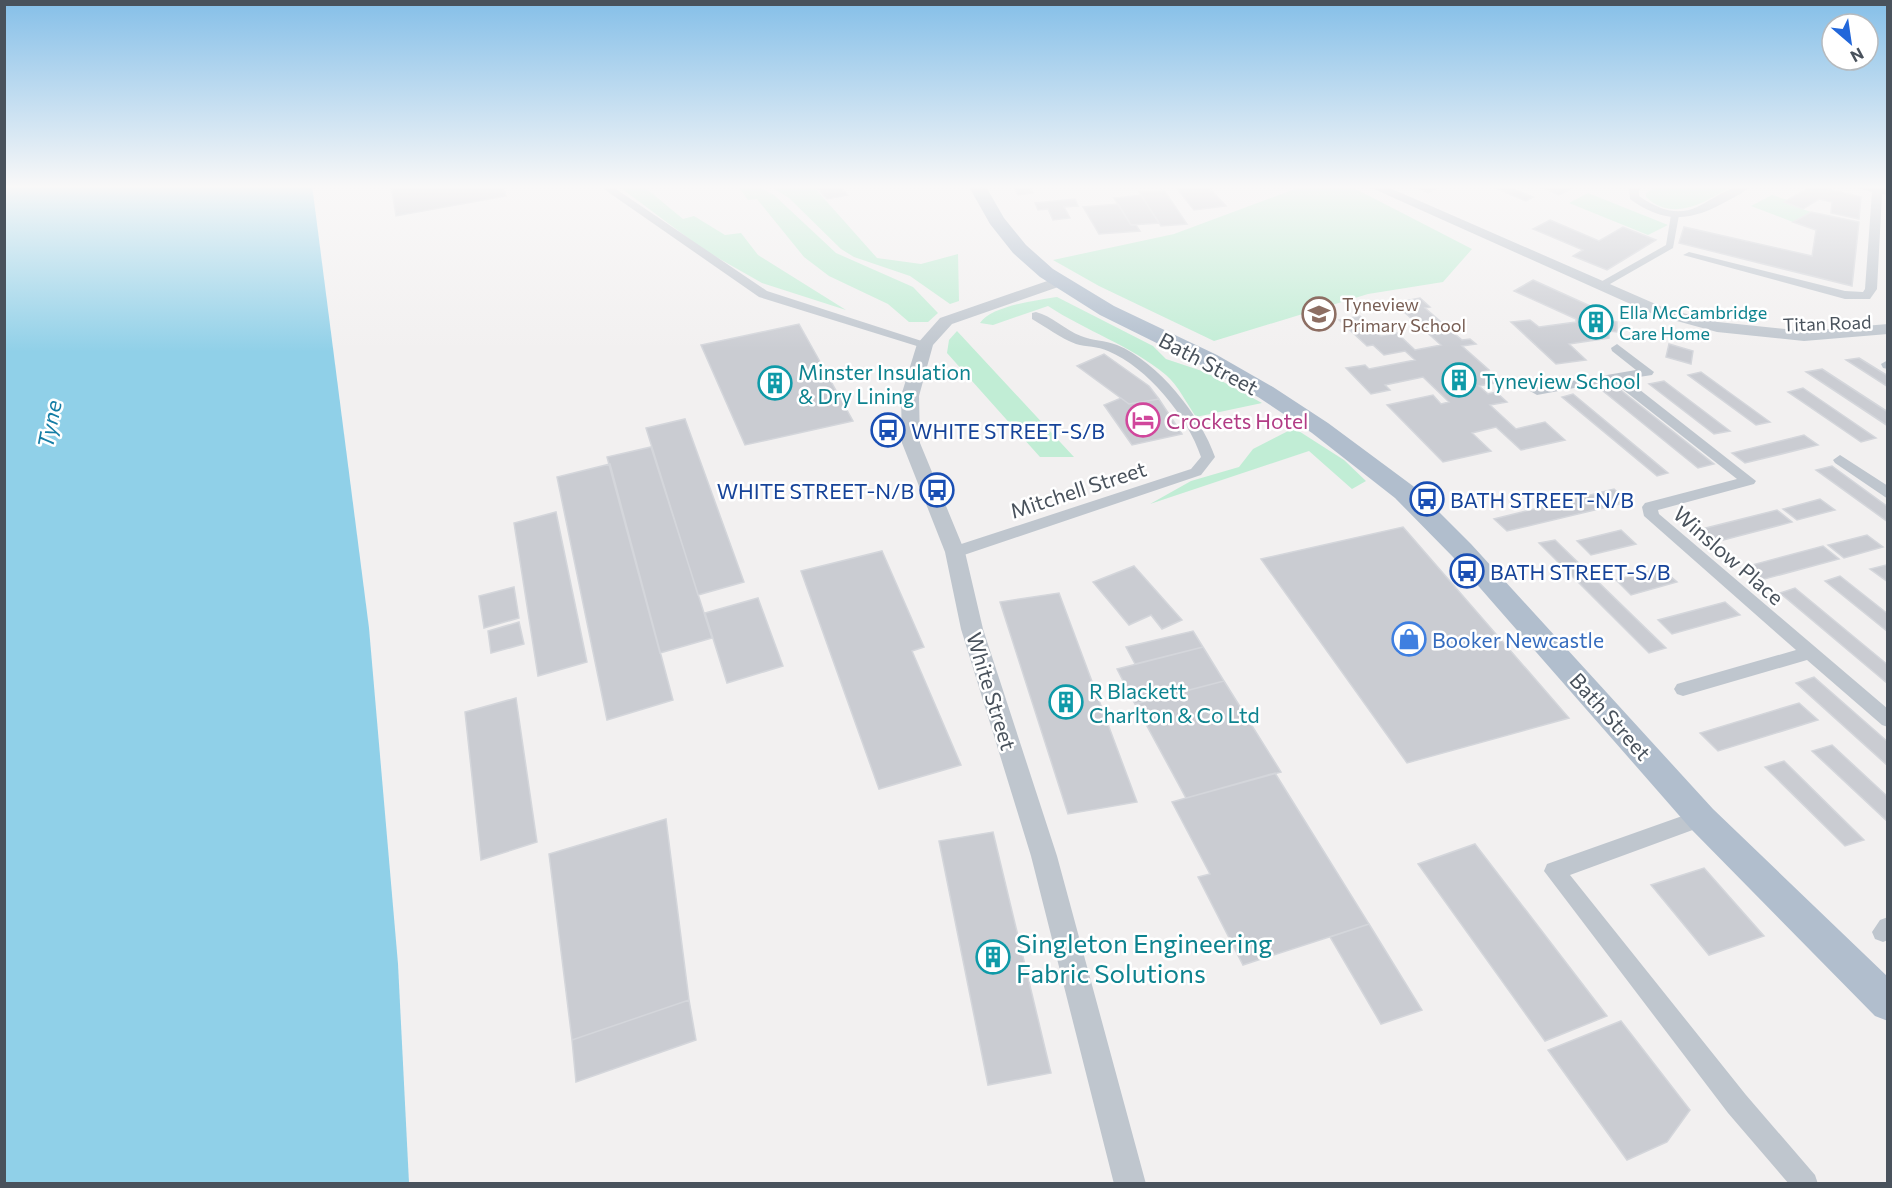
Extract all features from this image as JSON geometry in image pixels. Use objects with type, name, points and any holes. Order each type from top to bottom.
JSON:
[{"type":"main road","name":"Bath Street","points":[[1011,240],[1056,283],[1123,319],[1208,360],[1262,391],[1317,426],[1406,493],[1538,633],[1702,818],[1786,906],[1887,1003]]},
{"type":"street","points":[[684,240],[763,294],[925,344]]},
{"type":"street","name":"Titan Road","points":[[1484,240],[1530,265],[1608,300],[1656,319],[1701,332],[1763,344],[1813,346],[1887,339]]},
{"type":"street","name":"Titan Road","points":[[1495,240],[1661,312],[1717,327],[1804,336],[1887,329]]},
{"type":"street","points":[[1600,286],[1670,246],[1671,240]]},
{"type":"street","points":[[1689,255],[1845,295],[1866,296],[1871,289],[1876,240]]},
{"type":"street","name":"White Street","points":[[1056,283],[946,321],[925,344],[910,396],[911,443],[929,493],[955,552],[972,629],[1044,856],[1130,1184]]},
{"type":"street","name":"Mitchell Street","points":[[955,552],[1196,472],[1208,457],[1205,441],[1162,386],[1145,370],[1112,348],[1079,340],[1036,316]]},
{"type":"street","points":[[1537,391],[1647,372],[1617,348]]},
{"type":"street","name":"Winslow Place","points":[[1615,377],[1749,481],[1650,507],[1652,516],[1887,720]]},
{"type":"street","points":[[1840,460],[1887,494]]},
{"type":"street","points":[[1683,689],[1810,653]]},
{"type":"street","points":[[1702,818],[1554,871],[1737,1104],[1806,1184]]},
{"type":"green space","points":[[691,240],[747,240],[758,255],[846,310],[762,283]]},
{"type":"green space","points":[[791,240],[823,240],[836,253],[913,287],[938,313],[928,322],[909,322],[888,304],[829,276],[804,257]]},
{"type":"green space","points":[[832,240],[861,240],[877,258],[921,264],[958,254],[959,301],[950,304],[910,276],[854,257]]},
{"type":"green space","points":[[1144,240],[1455,240],[1472,249],[1443,282],[1368,294],[1214,341],[1099,286],[1053,260]]},
{"type":"green space","points":[[1057,297],[1153,346],[1166,359],[1205,372],[1262,403],[1196,417],[1174,384],[1152,364],[1048,306],[993,325],[980,323],[994,312],[1004,308]]},
{"type":"green space","points":[[957,331],[1074,457],[1040,457],[947,353],[949,340]]},
{"type":"green space","points":[[1294,428],[1344,460],[1366,481],[1352,489],[1309,451],[1150,504],[1191,481],[1239,467],[1253,449]]},
{"type":"water","name":"Tyne","points":[[5,240],[319,240],[369,628],[398,964],[409,1183],[5,1183]]},
{"type":"building","points":[[1560,240],[1655,240],[1607,270],[1573,256],[1583,250]]},
{"type":"building","points":[[1680,240],[1743,240],[1812,256],[1814,240],[1857,240],[1852,286],[1679,243]]},
{"type":"building","name":"Ella McCambridge Care Home","points":[[1533,280],[1608,314],[1609,320],[1617,322],[1617,332],[1609,331],[1609,338],[1569,344],[1586,360],[1556,364],[1511,322],[1530,320],[1539,327],[1576,322],[1576,319],[1514,291]]},
{"type":"building","name":"Tyneview School","points":[[1420,298],[1430,307],[1425,308],[1462,340],[1470,339],[1476,344],[1462,346],[1489,370],[1482,372],[1495,383],[1479,386],[1488,394],[1496,392],[1507,402],[1490,405],[1516,429],[1545,422],[1565,440],[1521,450],[1496,427],[1472,433],[1491,451],[1443,462],[1387,405],[1433,395],[1441,404],[1449,402],[1423,377],[1385,385],[1390,390],[1371,394],[1346,368],[1365,365],[1369,369],[1415,360],[1405,351],[1384,355],[1373,345],[1367,346],[1339,320],[1360,316],[1381,336],[1397,333],[1415,350],[1441,345],[1394,303]]},
{"type":"building","name":"Minster Insulation & Dry Lining","points":[[799,324],[853,421],[745,445],[701,345]]},
{"type":"building","points":[[1669,344],[1693,351],[1691,364],[1666,357]]},
{"type":"building","points":[[1104,354],[1149,386],[1159,399],[1129,404],[1077,366]]},
{"type":"building","points":[[1859,358],[1888,376],[1888,387],[1846,360]]},
{"type":"building","points":[[1822,369],[1888,412],[1888,426],[1806,372]]},
{"type":"building","points":[[1701,372],[1770,422],[1756,425],[1688,375]]},
{"type":"building","points":[[1664,381],[1730,431],[1714,434],[1649,384]]},
{"type":"building","points":[[1613,384],[1714,464],[1698,468],[1598,387]]},
{"type":"building","points":[[1803,388],[1876,438],[1861,442],[1788,392]]},
{"type":"building","points":[[1573,394],[1668,473],[1657,476],[1562,397]]},
{"type":"building","name":"Crockets Hotel","points":[[1121,398],[1129,404],[1159,399],[1182,434],[1132,445],[1104,405]]},
{"type":"building","points":[[685,419],[744,582],[698,595],[646,428]]},
{"type":"building","points":[[1804,435],[1818,445],[1745,463],[1732,453]]},
{"type":"building","points":[[651,447],[712,638],[660,653],[607,457]]},
{"type":"building","points":[[610,464],[673,700],[607,720],[557,477]]},
{"type":"building","points":[[1832,466],[1888,507],[1888,522],[1816,470]]},
{"type":"building","points":[[1614,489],[1628,502],[1507,531],[1494,519]]},
{"type":"building","points":[[1820,499],[1835,510],[1797,520],[1783,509]]},
{"type":"building","points":[[1777,510],[1792,522],[1712,543],[1698,530]]},
{"type":"building","points":[[556,512],[587,662],[538,676],[514,523]]},
{"type":"building","name":"Booker Newcastle","points":[[1403,527],[1569,718],[1407,763],[1261,559]]},
{"type":"building","points":[[1621,530],[1636,544],[1591,555],[1577,541]]},
{"type":"building","points":[[1867,535],[1883,547],[1844,558],[1828,545]]},
{"type":"building","points":[[1555,540],[1666,648],[1649,653],[1539,543]]},
{"type":"building","points":[[1823,546],[1839,559],[1757,581],[1741,568]]},
{"type":"building","points":[[882,551],[924,647],[912,651],[961,765],[879,789],[801,571]]},
{"type":"building","points":[[1886,565],[1888,567],[1888,582],[1870,569]]},
{"type":"building","points":[[1134,566],[1182,620],[1162,629],[1151,615],[1129,625],[1093,582]]},
{"type":"building","points":[[1661,568],[1677,582],[1631,595],[1616,580]]},
{"type":"building","points":[[1840,576],[1888,614],[1888,632],[1825,581]]},
{"type":"building","points":[[514,587],[519,618],[484,628],[479,596]]},
{"type":"building","points":[[1795,588],[1888,665],[1888,684],[1780,593]]},
{"type":"building","name":"R Blackett Charlton & Co Ltd","points":[[1059,593],[1137,802],[1068,814],[1000,602]]},
{"type":"building","points":[[758,598],[783,666],[727,683],[705,613]]},
{"type":"building","points":[[1725,602],[1740,615],[1672,634],[1658,620]]},
{"type":"building","points":[[519,622],[524,644],[491,653],[488,631]]},
{"type":"building","points":[[1193,631],[1203,647],[1135,664],[1126,647]]},
{"type":"building","points":[[1203,647],[1224,681],[1135,704],[1117,669]]},
{"type":"building","points":[[1814,677],[1888,742],[1888,766],[1796,683]]},
{"type":"building","points":[[1224,681],[1281,772],[1186,798],[1135,704]]},
{"type":"building","points":[[516,698],[537,842],[481,860],[465,712]]},
{"type":"building","points":[[1799,703],[1818,720],[1718,751],[1700,733]]},
{"type":"building","points":[[1832,745],[1888,797],[1888,822],[1812,751]]},
{"type":"building","points":[[1784,761],[1864,840],[1845,846],[1765,767]]},
{"type":"building","points":[[1275,773],[1369,924],[1243,965],[1198,877],[1210,874],[1172,802]]},
{"type":"building","points":[[666,819],[689,1000],[572,1040],[549,854]]},
{"type":"building","name":"Singleton Engineering Fabric Solutions","points":[[993,832],[1051,1073],[988,1085],[939,841]]},
{"type":"building","points":[[1475,844],[1607,1016],[1545,1041],[1418,864]]},
{"type":"building","points":[[1704,868],[1764,936],[1709,955],[1651,885]]},
{"type":"building","points":[[1369,924],[1422,1010],[1381,1024],[1330,937]]},
{"type":"building","points":[[689,1000],[696,1040],[576,1082],[572,1040]]},
{"type":"building","points":[[1621,1021],[1690,1110],[1667,1142],[1627,1160],[1548,1050]]},
{"type":"place","name":"Tyneview Primary School","points":[[1319,314]]},
{"type":"place","name":"Ella McCambridge Care Home","points":[[1596,322]]},
{"type":"place","name":"Tyneview School","points":[[1459,380]]},
{"type":"place","name":"Minster Insulation & Dry Lining","points":[[775,383]]},
{"type":"place","name":"Crockets Hotel","points":[[1143,420]]},
{"type":"place","name":"WHITE STREET-S/B","points":[[888,430]]},
{"type":"place","name":"WHITE STREET-N/B","points":[[937,490]]},
{"type":"place","name":"BATH STREET-N/B","points":[[1427,499]]},
{"type":"place","name":"BATH STREET-S/B","points":[[1467,571]]},
{"type":"place","name":"Booker Newcastle","points":[[1409,639]]},
{"type":"place","name":"R Blackett Charlton & Co Ltd","points":[[1066,702]]},
{"type":"place","name":"Singleton Engineering Fabric Solutions","points":[[993,957]]}]
